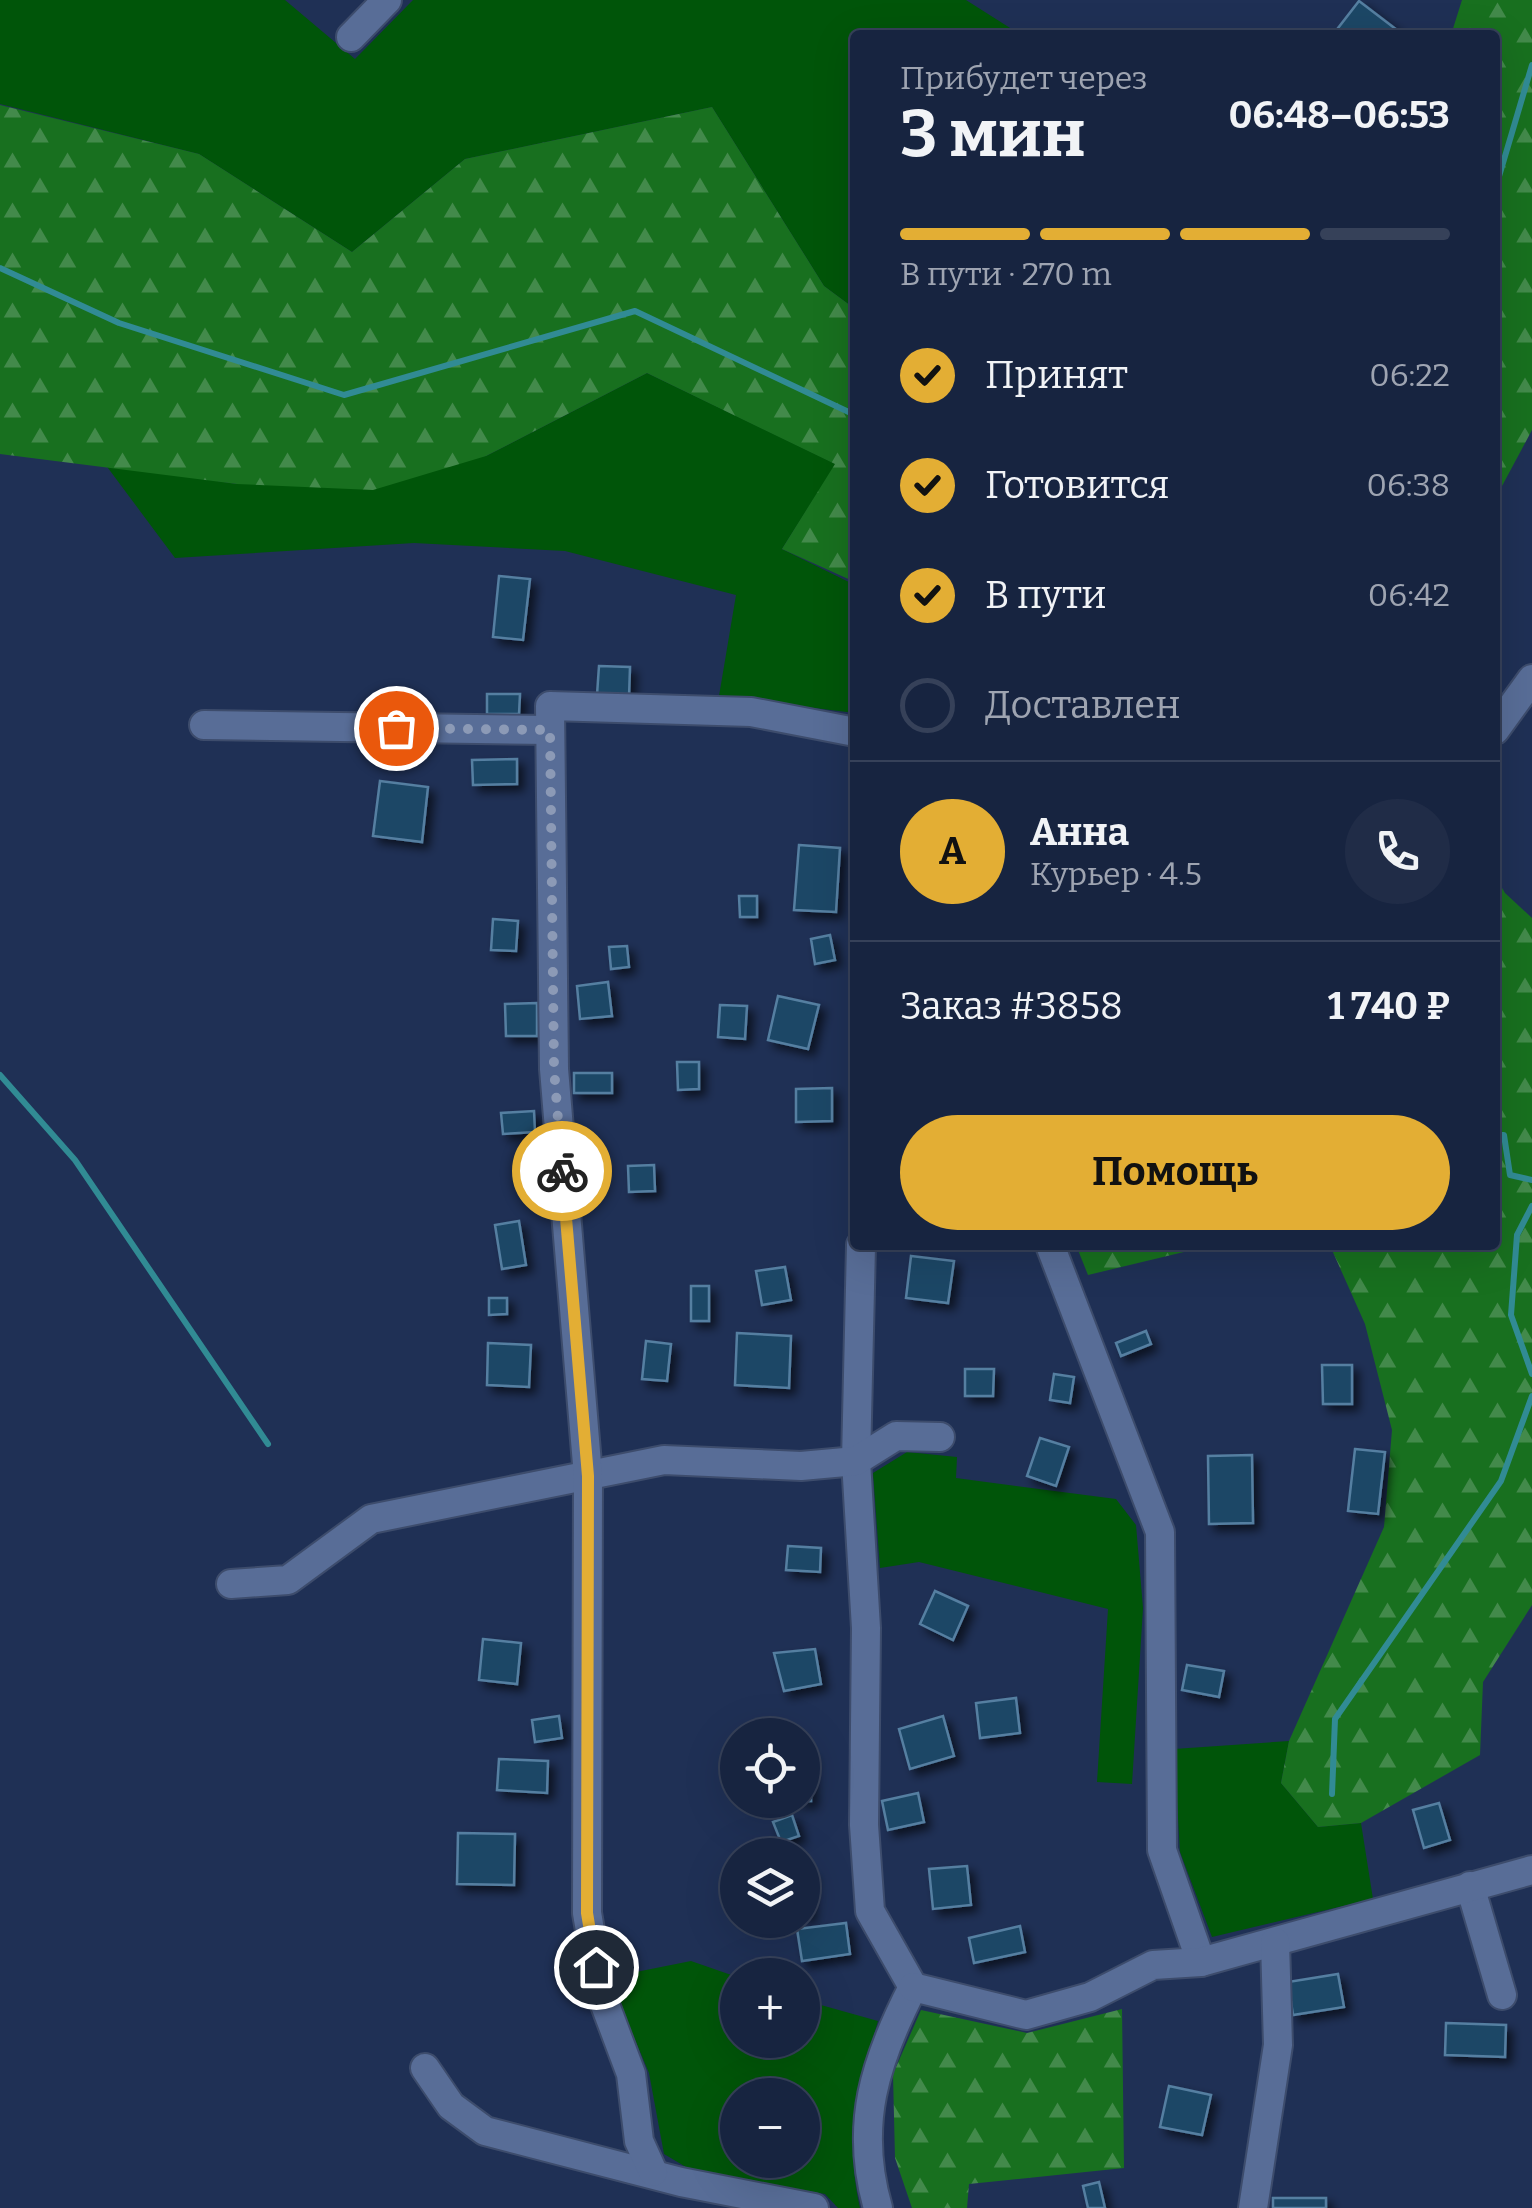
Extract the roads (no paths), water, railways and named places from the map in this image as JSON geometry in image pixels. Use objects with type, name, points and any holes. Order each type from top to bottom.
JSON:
[{"type":"street","points":[[350,37],[387,0]]},
{"type":"street","points":[[1500,723],[1532,679]]},
{"type":"street","points":[[653,2172],[639,2142],[630,2074],[602,1994],[587,1913],[588,1476],[554,1068],[550,706],[751,712],[850,731]]},
{"type":"street","points":[[204,725],[550,730]]},
{"type":"street","points":[[860,1250],[856,1461],[866,1628],[864,1825],[870,1911],[912,1987],[1026,2015],[1090,1997],[1154,1965],[1201,1962],[1532,1870]]},
{"type":"street","points":[[1052,1250],[1160,1532],[1162,1850],[1201,1962]]},
{"type":"street","points":[[230,1584],[288,1580],[371,1519],[664,1460],[801,1466],[856,1461],[896,1436],[940,1438]]},
{"type":"street","points":[[1470,1886],[1502,1995]]},
{"type":"street","points":[[1253,2208],[1278,2045],[1275,1942]]},
{"type":"street","points":[[878,2208],[870,2180],[868,2106],[883,2046],[912,1987]]},
{"type":"street","points":[[425,2068],[451,2106],[485,2131],[814,2208]]},
{"type":"waterway","points":[[1500,173],[1532,65]]},
{"type":"waterway","points":[[0,268],[119,323],[344,395],[635,311],[850,413]]},
{"type":"waterway","points":[[0,1075],[75,1160],[268,1444]]},
{"type":"waterway","points":[[1500,1135],[1504,1135],[1510,1175],[1532,1180]]},
{"type":"waterway","points":[[1532,1206],[1517,1235],[1511,1315],[1532,1374]]},
{"type":"waterway","points":[[1332,1794],[1335,1719],[1501,1481],[1532,1396]]}]
